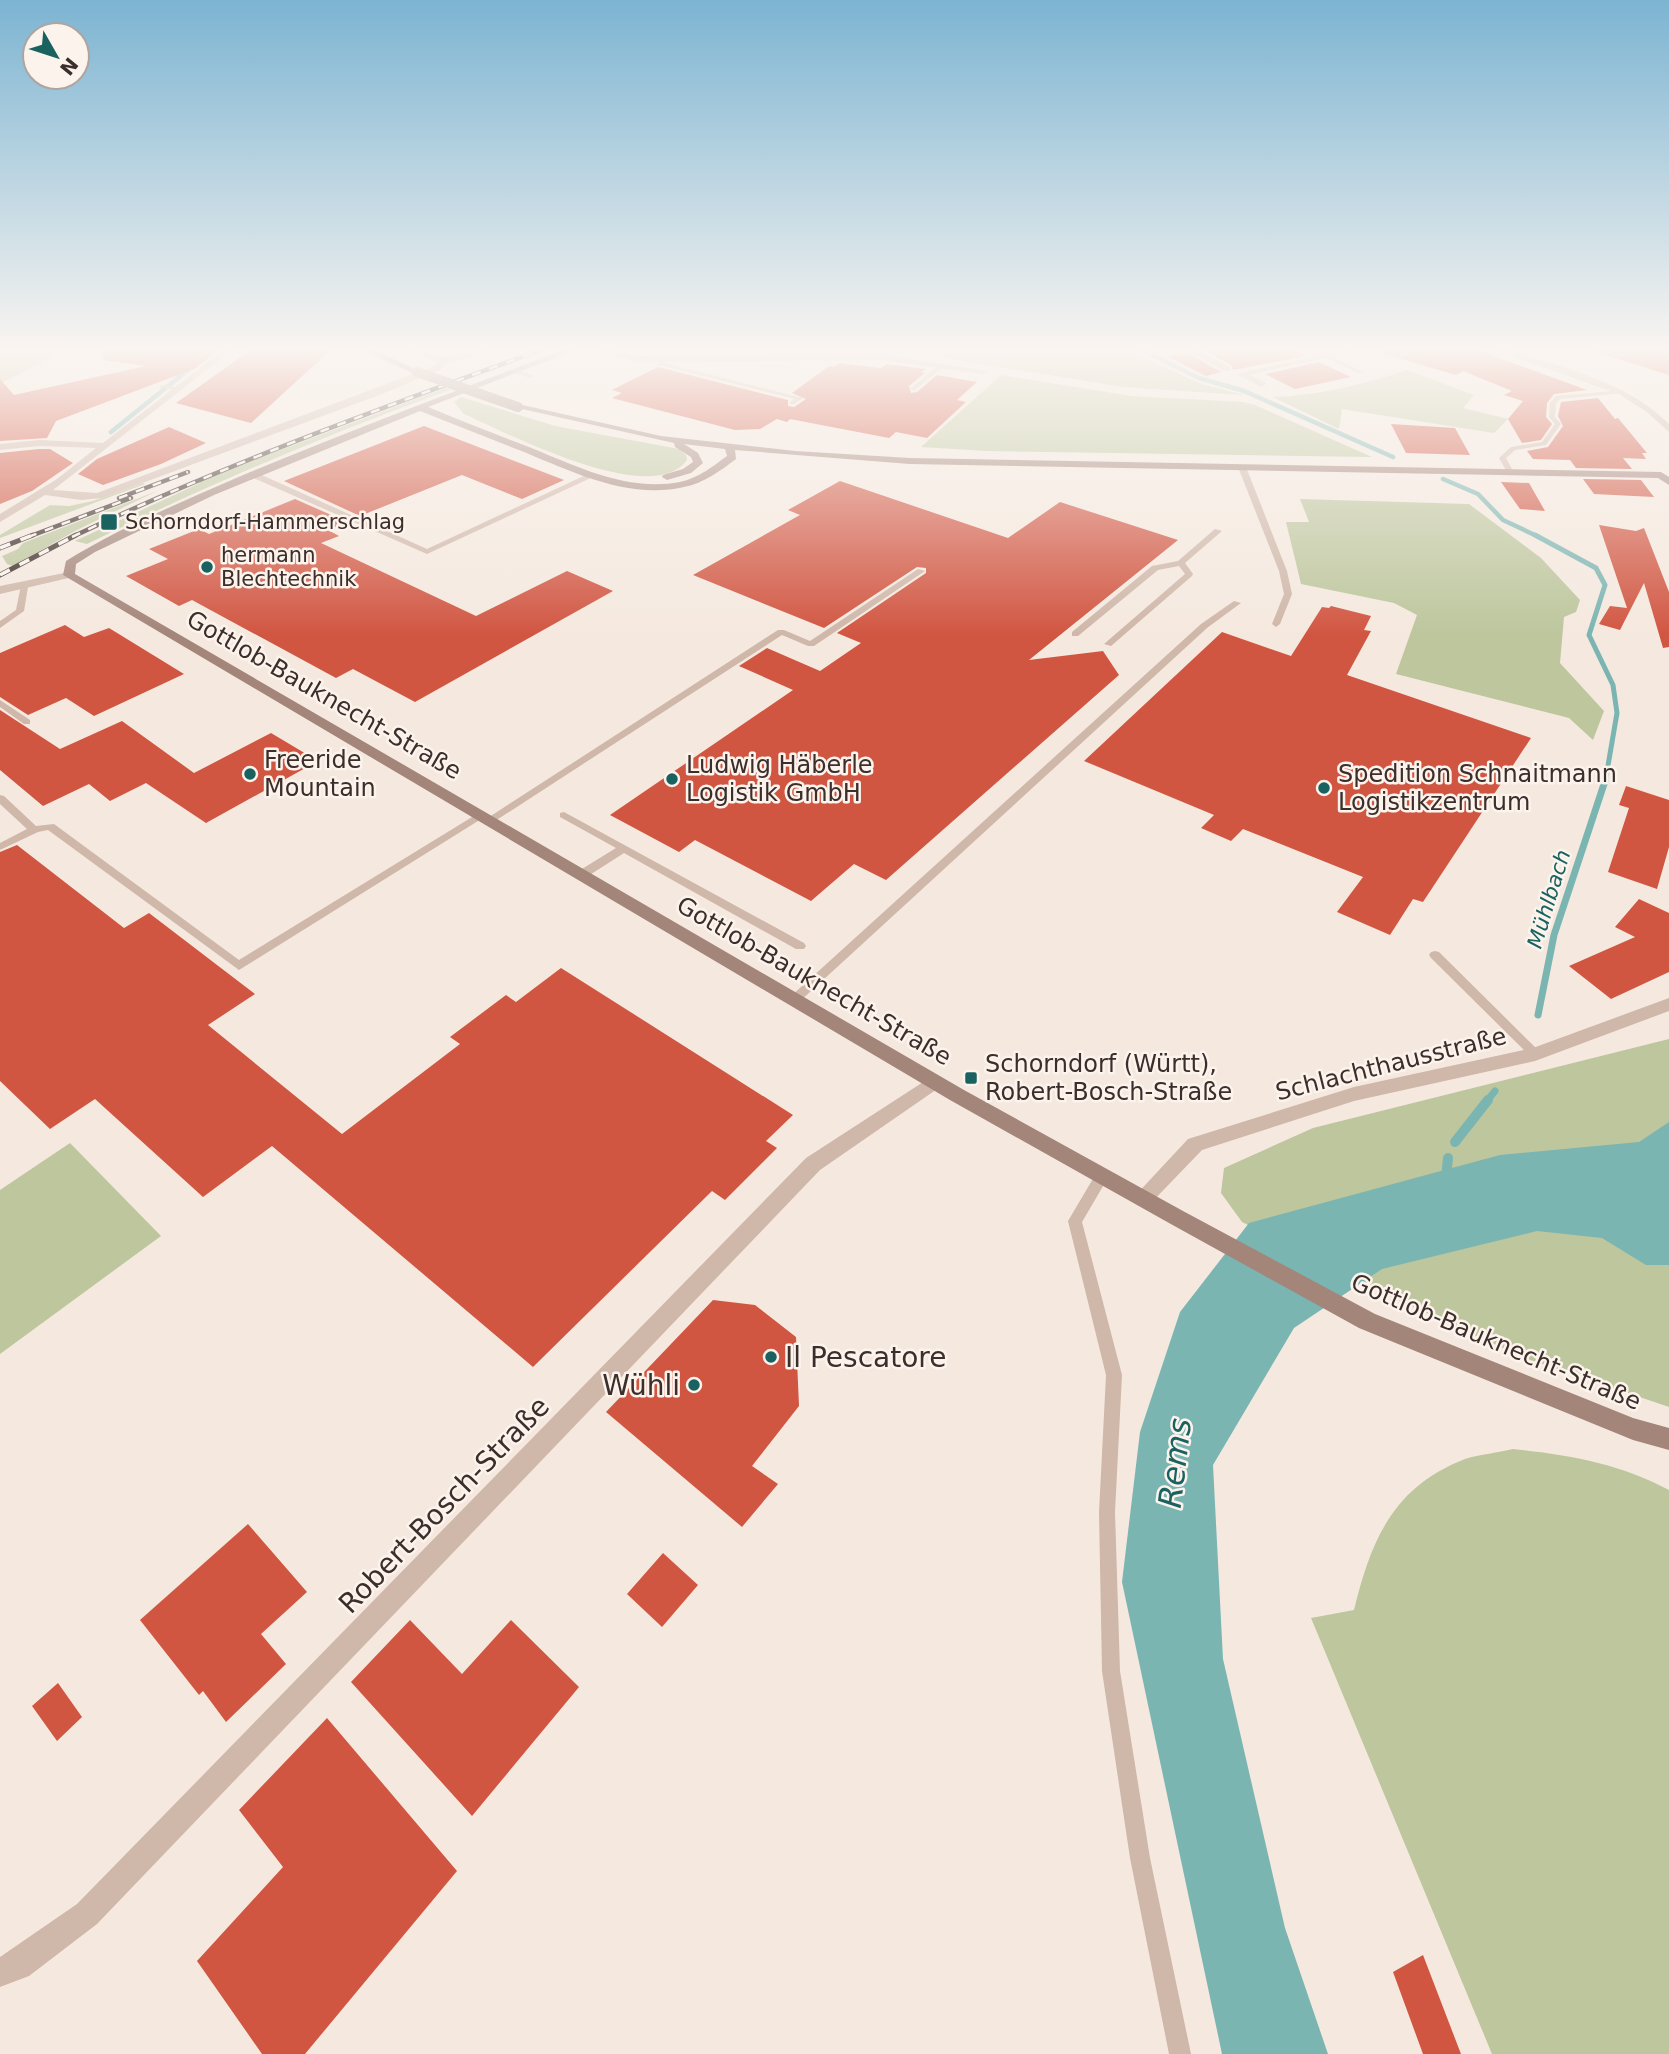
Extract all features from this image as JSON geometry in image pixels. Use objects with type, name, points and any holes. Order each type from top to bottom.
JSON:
[{"type":"street","points":[[0,447],[39,443],[106,446]]},
{"type":"street","points":[[0,519],[43,492],[110,443]]},
{"type":"street","points":[[43,492],[81,497],[98,496],[240,443]]},
{"type":"street","points":[[0,601],[5,590],[69,575],[70,563],[91,550],[252,474],[330,443]]},
{"type":"street","points":[[508,443],[591,476],[640,488],[689,483],[723,466],[732,457],[730,448]]},
{"type":"street","points":[[670,443],[695,455],[698,463]]},
{"type":"street","points":[[691,443],[871,459],[1509,471],[1665,478],[1661,470],[1669,466]]},
{"type":"street","points":[[731,443],[793,450],[956,461]]},
{"type":"street","points":[[610,481],[645,481],[675,476],[712,453],[730,448]]},
{"type":"street","name":"Gottlob-Bauknecht-Straße","points":[[69,575],[934,1082],[1367,1321],[1620,1424],[1669,1439]]},
{"type":"street","name":"Schlachthausstraße","points":[[1143,1198],[1195,1144],[1354,1094],[1535,1054],[1669,1004]]},
{"type":"street","name":"Robert-Bosch-Straße","points":[[0,1972],[18,1965],[87,1914],[106,1896],[813,1164],[934,1082]]},
{"type":"lane","points":[[1509,471],[1502,458],[1513,448],[1545,443]]},
{"type":"lane","points":[[1242,467],[1286,583],[1288,594],[1276,624]]},
{"type":"lane","points":[[252,474],[427,552],[591,476]]},
{"type":"lane","points":[[1075,634],[1155,568],[1181,563],[1218,531]]},
{"type":"lane","points":[[1108,644],[1189,574],[1181,563]]},
{"type":"lane","points":[[0,847],[34,830],[50,826],[239,966],[485,818],[781,632],[811,644],[921,571]]},
{"type":"lane","points":[[0,625],[20,611],[24,587]]},
{"type":"lane","points":[[794,1000],[1204,626],[1237,603]]},
{"type":"lane","points":[[0,703],[27,722]]},
{"type":"lane","points":[[0,799],[34,830]]},
{"type":"lane","points":[[564,815],[800,946]]},
{"type":"lane","points":[[581,875],[624,848]]},
{"type":"lane","points":[[1436,955],[1535,1054]]},
{"type":"lane","points":[[1102,1176],[1075,1221],[1114,1375],[1107,1512],[1111,1671],[1140,1858],[1180,2054]]},
{"type":"green space","points":[[299,443],[313,443],[87,544],[75,541],[200,483],[198,481]]},
{"type":"green space","points":[[528,443],[646,443],[679,449],[686,455],[687,460],[669,473],[643,476],[612,472]]},
{"type":"green space","points":[[926,443],[1340,443],[1372,457],[986,451],[921,447]]},
{"type":"green space","points":[[145,484],[0,538],[0,535],[50,505],[69,506],[93,501]]},
{"type":"green space","points":[[157,491],[75,531],[13,566],[7,564],[2,556],[18,549],[23,543]]},
{"type":"green space","points":[[1300,499],[1469,504],[1541,558],[1580,600],[1576,612],[1564,617],[1560,663],[1604,711],[1593,740],[1569,718],[1396,674],[1417,615],[1394,603],[1301,584],[1286,522],[1309,522]]},
{"type":"green space","points":[[1669,1039],[1669,1407],[1522,1357],[1377,1290],[1242,1222],[1221,1193],[1224,1168],[1313,1128]]},
{"type":"green space","points":[[70,1143],[161,1236],[0,1354],[0,1190]]},
{"type":"green space","points":[[1513,1449],[1593,1462],[1631,1473],[1669,1490],[1669,2054],[1492,2054],[1311,1618],[1354,1610],[1368,1561],[1378,1539],[1403,1501],[1420,1485],[1440,1471],[1465,1459]]},
{"type":"water","name":"Rems","points":[[1669,1122],[1669,1265],[1646,1265],[1602,1238],[1537,1231],[1382,1269],[1294,1328],[1213,1465],[1223,1659],[1285,1928],[1328,2054],[1222,2054],[1122,1582],[1140,1432],[1180,1312],[1249,1223],[1500,1155],[1639,1142]]},
{"type":"building","points":[[133,443],[206,443],[161,464],[103,485],[78,474],[97,459]]},
{"type":"building","points":[[381,443],[468,443],[564,480],[522,499],[462,475],[360,516],[284,481]]},
{"type":"building","points":[[1401,443],[1463,443],[1470,455],[1406,453]]},
{"type":"building","points":[[1551,443],[1639,443],[1647,453],[1642,453],[1646,459],[1623,458],[1632,469],[1576,468],[1570,460],[1533,459],[1527,451],[1548,447]]},
{"type":"building","points":[[50,449],[73,463],[32,491],[0,504],[0,453]]},
{"type":"building","points":[[1583,479],[1641,480],[1654,497],[1594,494]]},
{"type":"building","points":[[840,481],[1008,538],[1060,502],[1178,540],[1029,660],[1103,651],[1119,675],[886,880],[854,864],[811,901],[695,840],[679,852],[610,815],[793,690],[739,666],[767,648],[820,671],[861,643],[837,633],[926,573],[926,568],[917,567],[824,628],[693,575],[800,515],[788,510]]},
{"type":"building","points":[[1501,482],[1529,483],[1545,511],[1520,509]]},
{"type":"building","points":[[295,499],[347,522],[328,530],[339,536],[321,543],[476,616],[567,571],[613,591],[415,702],[353,669],[336,678],[192,600],[179,606],[126,576],[168,559],[149,549],[199,529],[209,534]]},
{"type":"building","points":[[1599,525],[1636,531],[1644,528],[1669,592],[1669,647],[1663,648],[1644,583],[1620,630],[1599,624],[1610,606],[1627,608]]},
{"type":"building","name":"Spedition Schnaitmann Logistikzentrum","points":[[1331,606],[1371,616],[1364,630],[1371,631],[1347,675],[1531,738],[1423,902],[1413,899],[1390,935],[1337,912],[1363,877],[1243,829],[1231,841],[1201,828],[1214,815],[1084,761],[1222,632],[1291,656],[1322,607]]},
{"type":"building","points":[[65,625],[84,637],[109,628],[184,674],[94,716],[66,698],[28,715],[0,697],[0,653]]},
{"type":"building","points":[[0,710],[60,749],[122,721],[194,773],[271,733],[318,761],[206,823],[146,783],[110,801],[89,784],[43,806],[0,770]]},
{"type":"building","points":[[1626,786],[1669,800],[1669,847],[1657,889],[1608,872],[1629,808],[1619,805]]},
{"type":"building","points":[[17,845],[124,928],[149,913],[255,994],[208,1025],[342,1134],[460,1044],[450,1037],[506,995],[516,1002],[561,968],[793,1115],[766,1141],[777,1148],[725,1200],[712,1191],[533,1367],[272,1146],[203,1197],[95,1099],[50,1129],[0,1081],[0,852]]},
{"type":"building","points":[[1639,899],[1669,913],[1669,972],[1611,999],[1569,966],[1635,937],[1615,927]]},
{"type":"building","points":[[713,1300],[755,1305],[796,1337],[799,1406],[752,1466],[778,1484],[742,1527],[606,1412]]},
{"type":"building","points":[[248,1524],[307,1592],[261,1634],[286,1664],[226,1722],[203,1691],[199,1695],[140,1620]]},
{"type":"building","points":[[663,1553],[698,1585],[662,1627],[627,1594]]},
{"type":"building","points":[[410,1620],[462,1674],[511,1620],[579,1687],[472,1816],[351,1682]]},
{"type":"building","points":[[58,1683],[82,1717],[57,1741],[32,1706]]},
{"type":"building","points":[[327,1718],[457,1871],[305,2054],[262,2054],[197,1961],[283,1867],[239,1810]]},
{"type":"building","points":[[1423,1955],[1461,2054],[1423,2054],[1393,1972]]},
{"type":"waterway","name":"Mühlbach","points":[[1361,443],[1393,457]]},
{"type":"waterway","name":"Mühlbach","points":[[1443,479],[1478,494],[1503,520],[1537,536]]},
{"type":"waterway","name":"Mühlbach","points":[[1537,536],[1596,568],[1605,585],[1589,635],[1613,685],[1617,713],[1605,783]]},
{"type":"waterway","name":"Mühlbach","points":[[1538,1015],[1554,935],[1605,781]]},
{"type":"waterway","name":"Mühlbach","points":[[1486,1102],[1495,1091]]},
{"type":"waterway","name":"Mühlbach","points":[[1455,1142],[1488,1100]]},
{"type":"waterway","name":"Mühlbach","points":[[1446,1178],[1448,1158]]},
{"type":"railway","points":[[74,536],[189,484],[293,443]]},
{"type":"railway","points":[[119,498],[188,472]]},
{"type":"railway","points":[[28,537],[131,498]]},
{"type":"railway","points":[[0,548],[33,535]]},
{"type":"railway","points":[[0,575],[74,536]]},
{"type":"place","name":"Schorndorf-Hammerschlag","points":[[109,522]]},
{"type":"place","name":"hermann Blechtechnik","points":[[207,567]]},
{"type":"place","name":"Freeride Mountain","points":[[250,774]]},
{"type":"place","name":"Ludwig Häberle Logistik GmbH","points":[[672,779]]},
{"type":"place","name":"Spedition Schnaitmann Logistikzentrum","points":[[1324,788]]},
{"type":"place","name":"Schorndorf (Württ), Robert-Bosch-Straße","points":[[971,1078]]},
{"type":"place","name":"Il Pescatore","points":[[771,1357]]},
{"type":"place","name":"Wühli","points":[[694,1385]]}]
